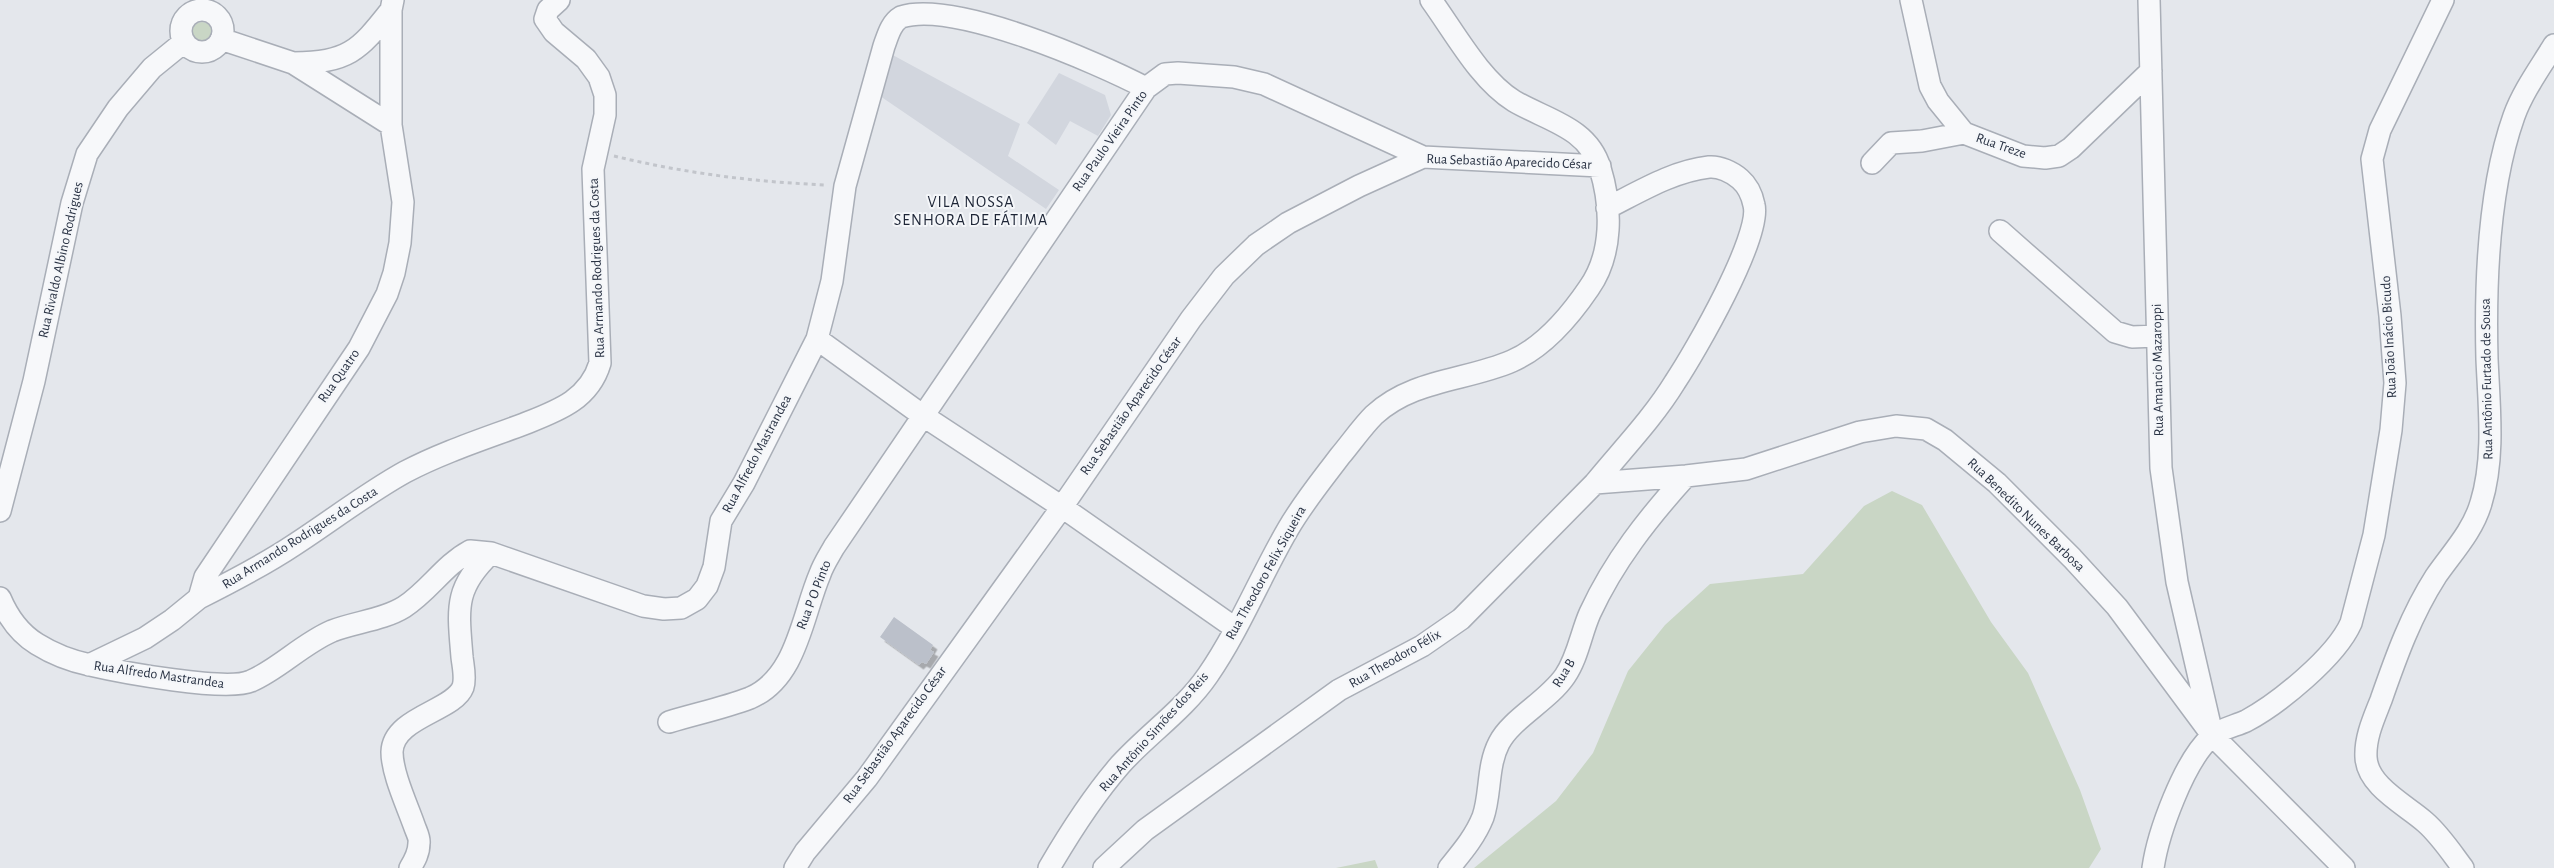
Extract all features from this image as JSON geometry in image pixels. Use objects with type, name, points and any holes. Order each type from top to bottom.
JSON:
[{"type":"street","name":"Rua Armando Rodrigues da Costa","points":[[199,598],[286,550],[404,472],[437,457],[559,410],[580,396],[596,380],[600,363],[593,169],[605,114],[605,95],[599,77],[586,59],[554,32],[545,19],[548,10],[559,0]]},
{"type":"street","points":[[1431,0],[1491,83],[1516,102],[1567,126],[1581,136],[1600,166],[1608,208],[1662,181],[1694,170],[1711,167],[1733,172],[1746,184],[1755,206],[1752,230],[1719,308],[1671,389],[1595,483]]},
{"type":"street","name":"Rua Treze","points":[[1911,0],[1930,86],[1938,101],[1964,133],[2023,156],[2045,158],[2059,156],[2071,148],[2151,71]]},
{"type":"street","name":"Rua Amancio Mazaroppi","points":[[2149,0],[2161,468],[2168,532],[2177,582],[2212,735]]},
{"type":"street","name":"Rua João Inácio Bicudo","points":[[2212,735],[2245,721],[2287,693],[2336,647],[2345,636],[2351,623],[2374,535],[2391,430],[2395,383],[2390,316],[2372,159],[2380,130],[2443,0]]},
{"type":"street","points":[[202,5],[220,19],[223,32],[221,39],[213,48],[200,51],[189,47],[184,42],[181,30],[185,18],[202,5]]},
{"type":"street","points":[[293,63],[336,60],[354,51],[368,39],[392,5]]},
{"type":"street","name":"Rua Quatro","points":[[199,598],[205,577],[359,348],[387,294],[394,273],[402,202],[391,125],[392,5]]},
{"type":"street","name":"Rua Alfredo Mastrandea","points":[[0,598],[8,616],[20,630],[36,644],[58,656],[89,665],[167,679],[235,685],[250,682],[327,634],[401,608],[416,599],[442,571],[470,551],[491,553],[643,606],[664,609],[680,608],[697,599],[707,586],[714,567],[721,521],[744,483],[817,339],[832,281],[845,186],[890,29],[900,18],[912,12],[928,10],[960,13],[1026,30],[1146,88]]},
{"type":"street","points":[[221,39],[293,63],[391,125]]},
{"type":"street","name":"Rua Rivaldo Albino Rodrigues","points":[[0,511],[34,381],[72,203],[87,154],[118,108],[146,75],[184,42]]},
{"type":"street","name":"Rua Antônio Furtado de Sousa","points":[[2462,868],[2427,823],[2385,790],[2372,774],[2366,759],[2368,736],[2404,634],[2436,577],[2471,527],[2482,503],[2488,466],[2489,433],[2486,303],[2489,249],[2501,167],[2514,116],[2524,94],[2554,45]]},
{"type":"street","name":"Rua Paulo Vieira Pinto","points":[[922,416],[1146,88],[1165,74],[1178,73],[1234,77],[1264,84],[1423,157]]},
{"type":"street","points":[[1872,163],[1891,143],[1922,141],[1964,133]]},
{"type":"street","name":"Rua Sebastião Aparecido César","points":[[795,868],[805,852],[867,778],[1062,507],[1224,276],[1256,246],[1288,224],[1359,186],[1423,157],[1600,166]]},
{"type":"street","name":"Rua Theodoro Felix Siqueira","points":[[1230,637],[1304,503],[1373,416],[1392,400],[1414,389],[1511,361],[1532,350],[1560,325],[1590,288],[1602,268],[1607,251],[1608,208]]},
{"type":"street","points":[[2000,231],[2115,332],[2132,337],[2157,336]]},
{"type":"street","points":[[817,339],[922,416],[1062,507],[1230,637]]},
{"type":"street","name":"Rua P O Pinto","points":[[668,722],[750,697],[773,681],[792,655],[820,574],[834,547],[922,416]]},
{"type":"street","name":"Rua Benedito Nunes Barbosa","points":[[1686,476],[1746,469],[1860,432],[1896,426],[1926,429],[1945,440],[1997,483],[2072,558],[2117,607],[2212,735],[2344,868]]},
{"type":"street","points":[[1595,483],[1686,476]]},
{"type":"street","name":"Rua B","points":[[1449,868],[1474,836],[1483,816],[1491,770],[1499,743],[1521,720],[1550,696],[1567,674],[1590,613],[1621,557],[1647,520],[1686,476]]},
{"type":"street","name":"Rua Theodoro Félix","points":[[1104,868],[1145,830],[1339,690],[1422,646],[1461,619],[1595,483]]},
{"type":"street","points":[[410,868],[417,858],[420,842],[395,768],[392,752],[395,740],[418,719],[457,695],[462,687],[464,677],[460,627],[462,588],[469,577],[491,553]]},
{"type":"street","points":[[89,665],[145,638],[199,598]]},
{"type":"street","name":"Rua Antônio Simões dos Reis","points":[[1049,868],[1068,837],[1120,765],[1207,677],[1230,637]]},
{"type":"street","points":[[2153,868],[2156,845],[2186,773],[2199,750],[2212,735]]},
{"type":"path","points":[[597,152],[670,170],[772,183],[845,186]]},
{"type":"shaded area","points":[[889,53],[1020,124],[1008,156],[1059,190],[1046,209],[880,96]]},
{"type":"shaded area","points":[[1059,73],[1105,95],[1111,115],[1098,136],[1070,121],[1056,145],[1027,123]]},
{"type":"green space","points":[[202,22],[209,25],[212,32],[209,39],[202,42],[195,39],[192,32],[195,25]]},
{"type":"green space","points":[[1892,491],[1922,505],[1991,622],[2028,673],[2080,790],[2101,849],[2089,868],[1474,868],[1556,801],[1593,753],[1628,671],[1665,625],[1710,584],[1803,574],[1864,506]]},
{"type":"green space","points":[[1375,860],[1378,868],[1336,868]]},
{"type":"building","points":[[894,617],[933,645],[930,650],[934,652],[926,664],[922,662],[919,665],[880,637]]},
{"type":"district","name":"VILA NOSSA SENHORA DE FÁTIMA","points":[[971,211]]}]
